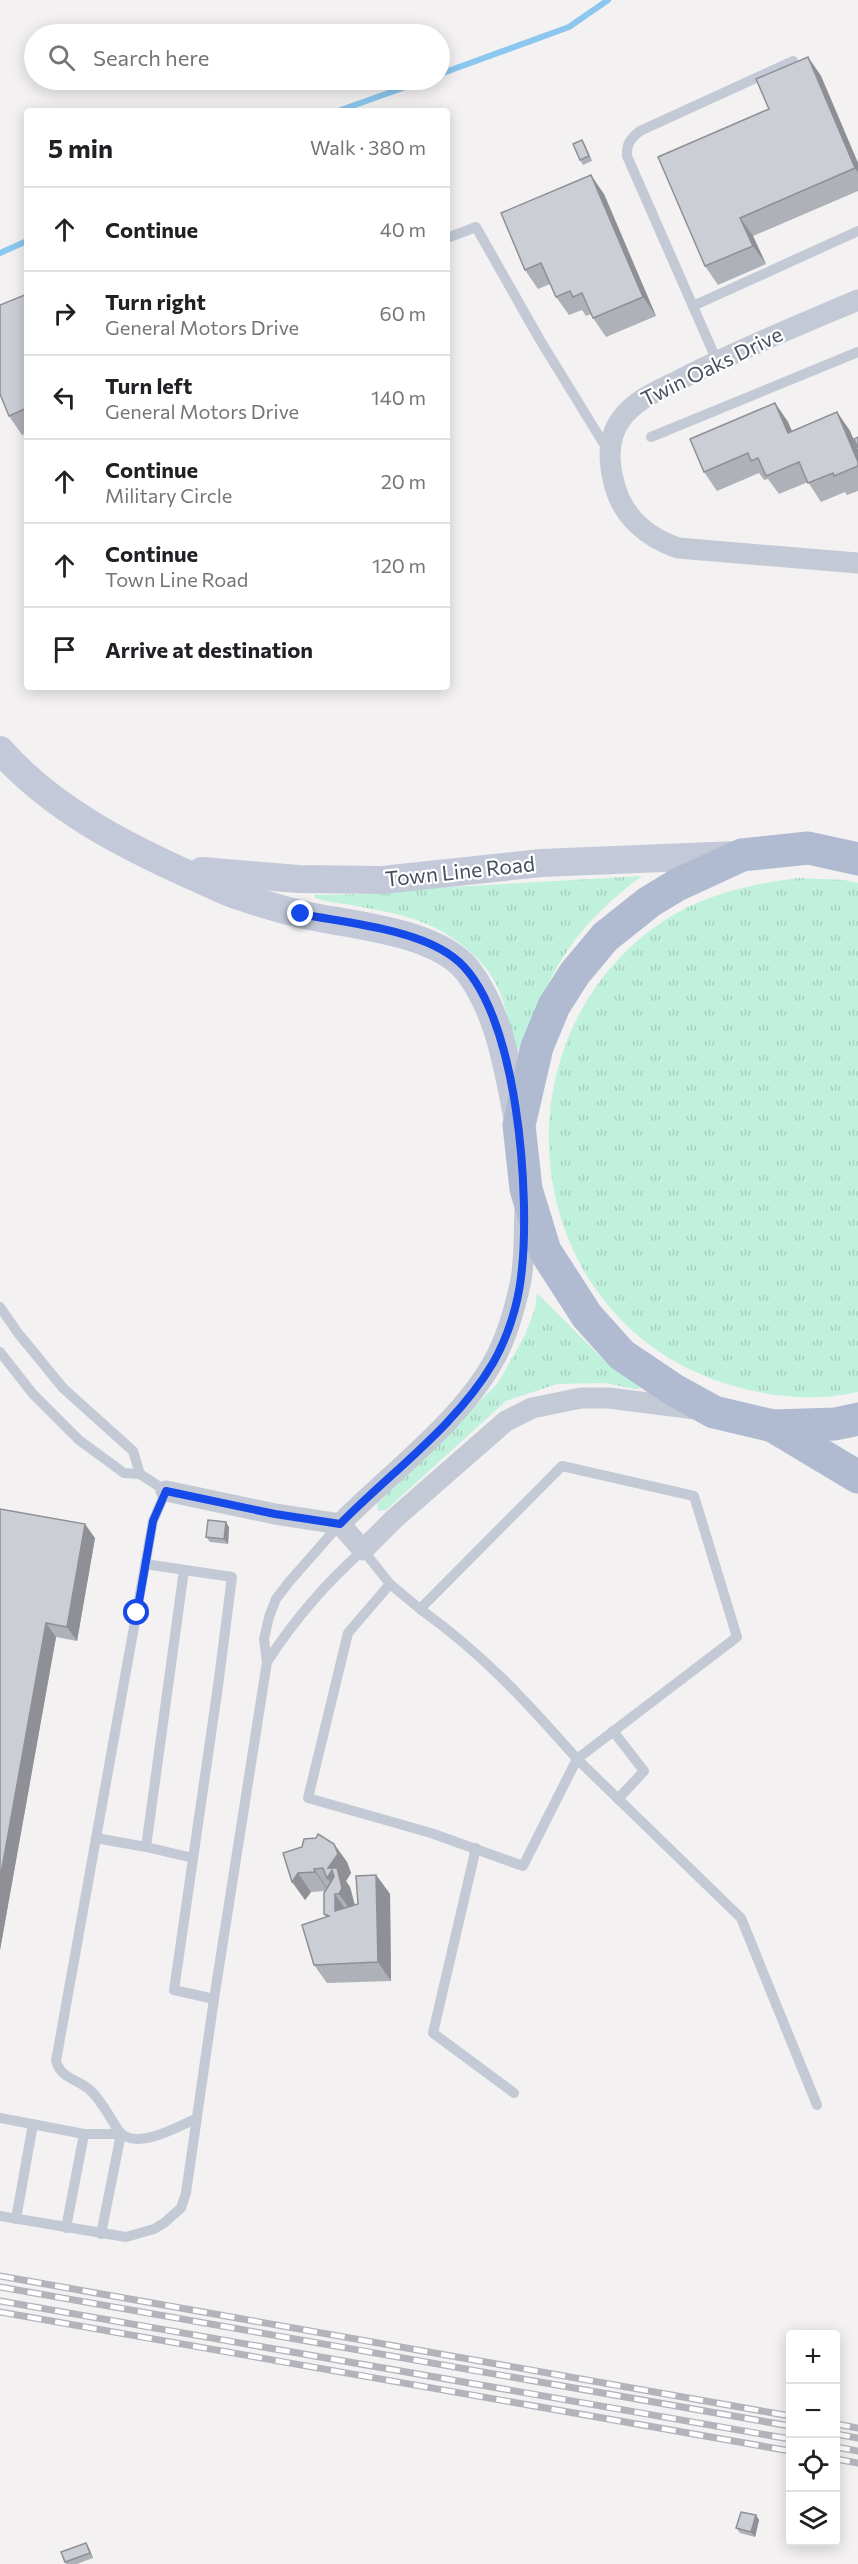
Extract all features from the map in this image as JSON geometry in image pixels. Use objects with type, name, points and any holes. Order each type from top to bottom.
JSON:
[{"type":"main road","points":[[858,841],[742,855],[677,885],[649,902],[604,937],[575,973],[554,1006],[537,1047],[519,1125],[525,1189],[545,1251],[587,1316],[622,1355],[674,1390],[714,1412],[773,1426],[835,1424],[858,1419]]},
{"type":"main road","points":[[808,848],[858,859]]},
{"type":"main road","points":[[773,1426],[858,1477]]},
{"type":"street","name":"Twin Oaks Drive","points":[[858,300],[717,361],[647,396],[621,418],[609,452],[609,465],[615,489],[625,510],[634,523],[662,542],[678,548],[858,563]]},
{"type":"street","name":"Town Line Road","points":[[0,750],[15,767],[61,804],[126,844],[178,869],[241,897],[301,914],[402,933],[454,958],[467,970],[486,1001],[500,1036],[519,1125]]},
{"type":"street","name":"Town Line Road","points":[[178,869],[298,879],[382,880],[541,863],[742,855]]},
{"type":"street","points":[[340,1524],[426,1442],[475,1391],[494,1361],[512,1319],[521,1278],[525,1189]]},
{"type":"street","points":[[166,1491],[275,1514],[340,1524],[363,1550],[394,1519],[506,1421],[532,1408],[581,1398],[609,1398],[714,1412]]},
{"type":"lane","points":[[717,361],[627,156],[626,147],[632,137],[640,131],[794,61]]},
{"type":"lane","points":[[450,237],[476,227],[540,340],[609,452]]},
{"type":"lane","points":[[693,306],[858,231]]},
{"type":"lane","points":[[651,437],[858,352]]},
{"type":"lane","points":[[0,1307],[58,1382],[133,1451],[140,1474]]},
{"type":"lane","points":[[0,1352],[33,1394],[79,1440],[124,1473],[140,1474],[166,1491],[153,1521],[56,2061],[59,2071],[64,2076],[86,2086],[95,2096],[107,2110],[121,2134],[101,2234]]},
{"type":"lane","points":[[390,1584],[348,1633],[308,1798],[420,1830],[523,1866],[577,1759],[737,1637],[694,1496],[562,1466],[420,1610]]},
{"type":"lane","points":[[0,2216],[126,2237],[138,2235],[164,2223],[181,2208],[186,2193],[267,1662],[264,1639],[269,1617],[276,1599],[340,1524]]},
{"type":"lane","points":[[267,1662],[285,1634],[314,1599],[363,1550],[390,1584],[420,1610],[459,1637],[502,1676],[577,1759],[741,1918],[817,2105]]},
{"type":"lane","points":[[145,1564],[232,1577],[174,1990],[214,1999]]},
{"type":"lane","points":[[146,1847],[184,1570]]},
{"type":"lane","points":[[614,1731],[644,1771],[618,1799]]},
{"type":"lane","points":[[96,1839],[193,1858]]},
{"type":"lane","points":[[476,1848],[433,2033],[514,2092]]},
{"type":"lane","points":[[0,2118],[84,2134],[121,2134],[138,2140],[148,2139],[197,2118]]},
{"type":"lane","points":[[16,2219],[33,2124]]},
{"type":"lane","points":[[66,2228],[84,2134]]},
{"type":"green space","points":[[642,876],[597,914],[565,954],[541,1000],[521,1055],[513,1039],[504,1003],[494,980],[482,963],[462,945],[423,922],[315,898],[315,895],[365,894]]},
{"type":"green space","points":[[798,878],[844,880],[858,883],[858,1392],[824,1397],[773,1395],[740,1388],[724,1383],[655,1349],[603,1299],[568,1239],[551,1171],[551,1101],[570,1033],[608,971],[665,920],[696,903],[763,883]]},
{"type":"green space","points":[[537,1293],[600,1356],[641,1388],[604,1383],[557,1384],[506,1401],[386,1510],[378,1511],[377,1504],[498,1383],[525,1335],[535,1309]]},
{"type":"building","points":[[808,57],[855,168],[740,218],[753,246],[705,266],[658,157],[769,109],[756,79]]},
{"type":"building","points":[[582,140],[589,156],[580,160],[573,144]]},
{"type":"building","points":[[591,175],[643,297],[593,318],[582,293],[573,297],[570,291],[556,297],[541,263],[525,270],[501,213]]},
{"type":"building","points":[[24,295],[24,409],[9,416],[0,394],[0,305]]},
{"type":"building","points":[[775,403],[788,433],[837,412],[858,466],[808,483],[799,462],[766,476],[758,458],[751,461],[748,453],[704,472],[690,439]]},
{"type":"building","points":[[0,1509],[85,1524],[67,1627],[46,1623],[0,1879]]},
{"type":"building","points":[[208,1520],[226,1522],[224,1539],[206,1537]]},
{"type":"building","points":[[318,1834],[334,1844],[338,1854],[328,1868],[337,1868],[342,1888],[339,1894],[335,1894],[335,1911],[358,1904],[356,1876],[376,1875],[378,1962],[314,1965],[302,1925],[329,1916],[324,1914],[324,1893],[334,1877],[332,1870],[327,1878],[323,1868],[314,1869],[315,1872],[298,1873],[292,1882],[283,1853],[302,1847],[304,1839],[316,1838]]},
{"type":"building","points":[[741,2512],[756,2515],[751,2532],[736,2528]]},
{"type":"building","points":[[86,2543],[90,2553],[65,2562],[61,2552]]},
{"type":"waterway","points":[[450,70],[569,27],[608,0]]},
{"type":"waterway","points":[[346,108],[397,90]]},
{"type":"waterway","points":[[0,253],[24,242]]},
{"type":"railway","points":[[0,2276],[786,2415]]},
{"type":"railway","points":[[0,2287],[786,2425]]},
{"type":"railway","points":[[0,2301],[786,2438]]},
{"type":"railway","points":[[0,2312],[786,2450]]},
{"type":"railway","points":[[840,2425],[858,2428]]},
{"type":"railway","points":[[840,2435],[858,2438]]},
{"type":"railway","points":[[840,2448],[858,2451]]},
{"type":"railway","points":[[840,2460],[858,2463]]},
{"type":"route","points":[[137,1613],[153,1521],[166,1491],[275,1514],[340,1524],[426,1442],[475,1391],[494,1361],[512,1319],[521,1278],[525,1189],[519,1125],[500,1036],[486,1001],[467,970],[444,951],[402,933],[301,914]]}]
